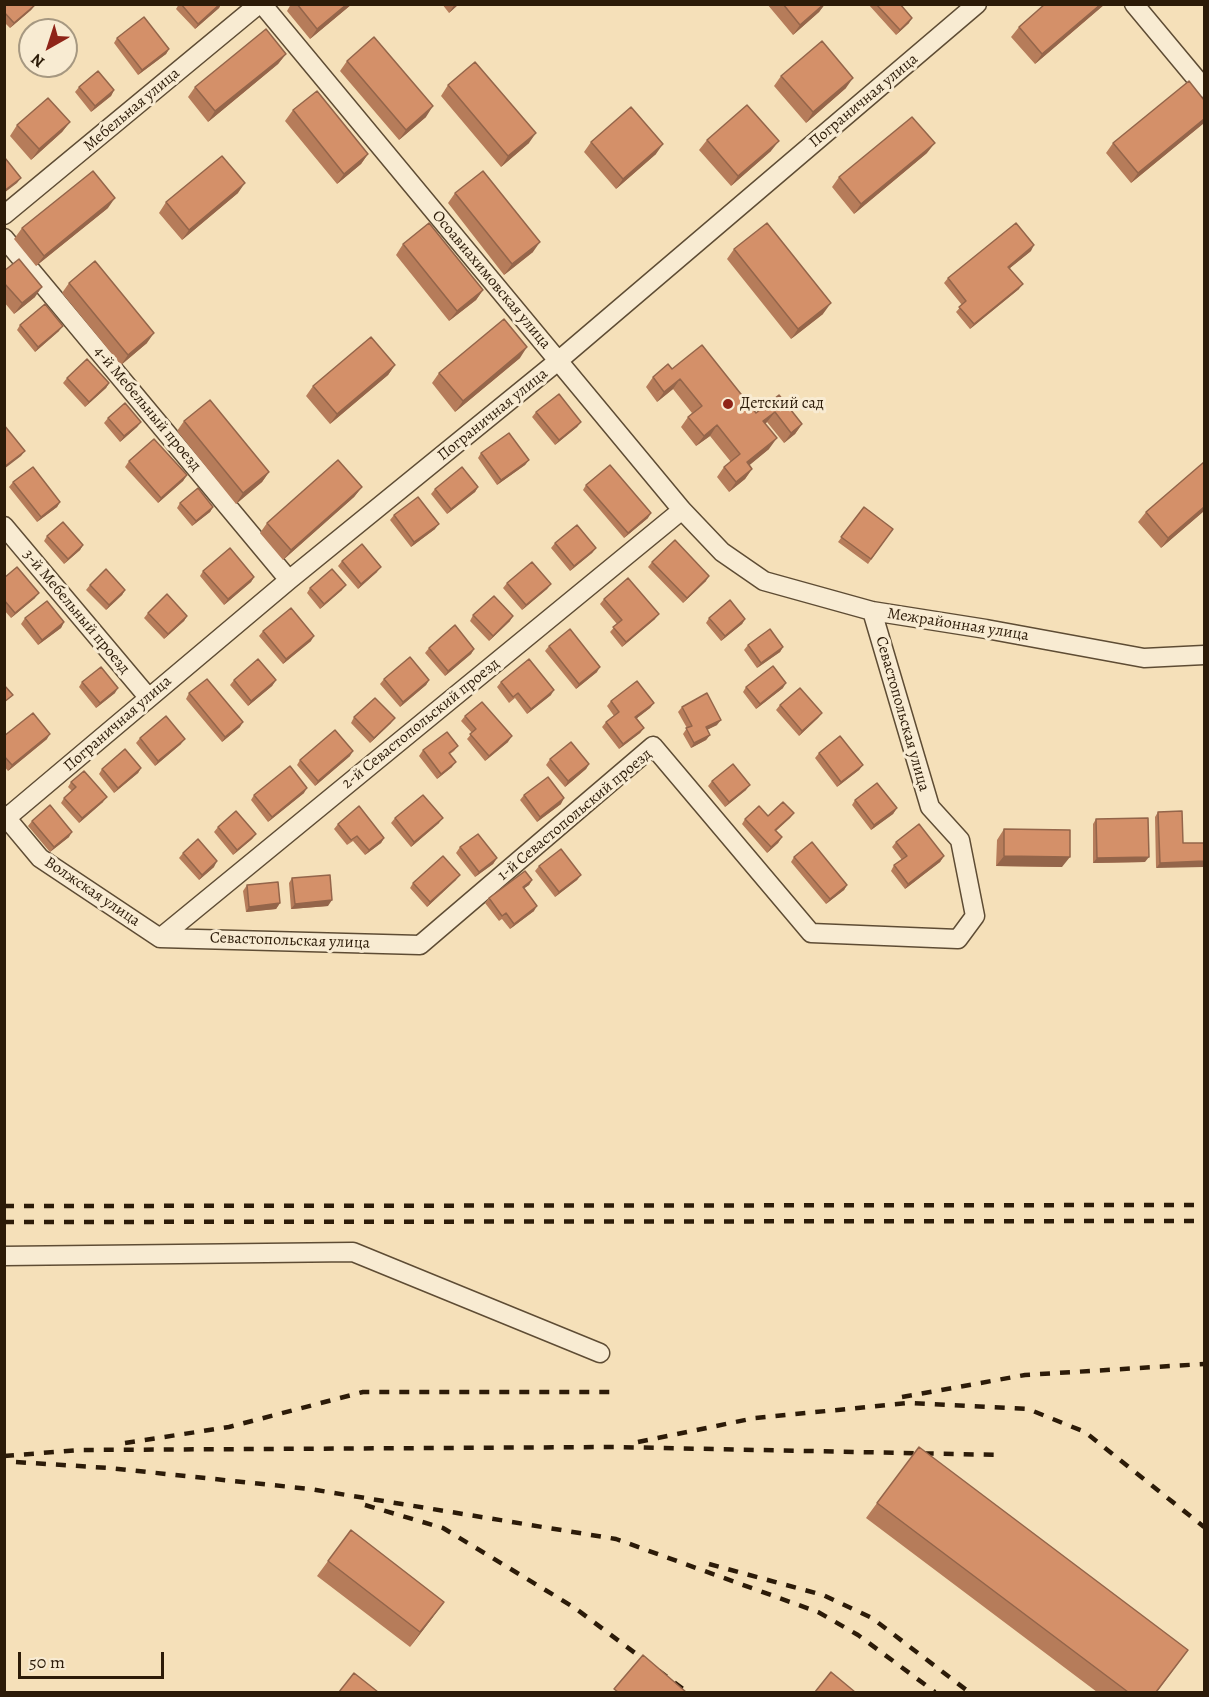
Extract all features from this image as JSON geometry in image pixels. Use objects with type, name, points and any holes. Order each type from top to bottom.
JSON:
[{"type":"street","name":"Мебельная улица","points":[[4,215],[261,4]]},
{"type":"street","name":"Осоавиахимовская улица","points":[[261,4],[682,510],[722,552]]},
{"type":"street","name":"Пограничная улица","points":[[6,818],[289,580],[558,361],[976,4]]},
{"type":"street","points":[[1134,4],[1204,88]]},
{"type":"street","name":"4-й Мебельный проезд","points":[[4,238],[289,580]]},
{"type":"street","name":"2-й Севастопольский проезд","points":[[160,938],[682,510]]},
{"type":"street","name":"3-й Мебельный проезд","points":[[4,526],[148,697]]},
{"type":"street","name":"Межрайонная улица","points":[[722,552],[764,581],[872,611],[1143,658],[1204,655]]},
{"type":"street","name":"Севастопольская улица","points":[[811,933],[958,939],[975,916],[960,840],[930,807],[872,611]]},
{"type":"street","name":"1-й Севастопольский проезд","points":[[420,945],[653,746],[811,933]]},
{"type":"street","name":"Волжская улица","points":[[6,818],[40,858],[160,938]]},
{"type":"street","name":"Севастопольская улица","points":[[160,938],[420,945]]},
{"type":"street","points":[[4,1256],[353,1252],[600,1353]]},
{"type":"building","points":[[4,4],[35,4],[14,23],[4,12]]},
{"type":"building","points":[[181,4],[220,4],[198,24]]},
{"type":"building","points":[[297,4],[347,4],[317,29]]},
{"type":"building","points":[[783,4],[824,4],[800,25]]},
{"type":"building","points":[[876,4],[900,4],[912,18],[900,30]]},
{"type":"building","points":[[1045,4],[1101,4],[1042,54],[1019,27]]},
{"type":"building","points":[[144,17],[169,49],[142,70],[117,38]]},
{"type":"building","points":[[266,29],[286,54],[215,111],[195,87]]},
{"type":"building","points":[[374,37],[433,106],[406,130],[347,61]]},
{"type":"building","points":[[822,41],[853,78],[813,112],[781,76]]},
{"type":"building","points":[[475,62],[536,133],[508,156],[448,85]]},
{"type":"building","points":[[98,71],[114,90],[95,106],[79,87]]},
{"type":"building","points":[[1189,81],[1204,100],[1204,119],[1138,173],[1113,143]]},
{"type":"building","points":[[317,91],[368,154],[344,174],[293,110]]},
{"type":"building","points":[[48,98],[70,122],[39,149],[17,125]]},
{"type":"building","points":[[747,105],[779,141],[738,176],[707,140]]},
{"type":"building","points":[[631,107],[663,144],[623,179],[591,142]]},
{"type":"building","points":[[912,117],[935,143],[861,204],[839,177]]},
{"type":"building","points":[[222,156],[245,183],[189,230],[166,202]]},
{"type":"building","points":[[4,159],[21,178],[4,191]]},
{"type":"building","points":[[93,171],[115,198],[44,256],[22,228]]},
{"type":"building","points":[[483,171],[540,242],[512,264],[455,193]]},
{"type":"building","points":[[429,223],[483,290],[457,311],[403,244]]},
{"type":"building","points":[[767,223],[831,303],[798,329],[734,249]]},
{"type":"building","points":[[1016,223],[1034,245],[1008,267],[1023,284],[974,324],[959,307],[966,301],[948,278]]},
{"type":"building","points":[[19,259],[42,287],[22,303],[4,283],[4,271]]},
{"type":"building","points":[[95,261],[154,333],[128,355],[69,283]]},
{"type":"building","points":[[45,304],[63,326],[38,347],[20,325]]},
{"type":"building","points":[[504,319],[527,347],[463,401],[439,373]]},
{"type":"building","points":[[371,337],[395,365],[337,414],[313,386]]},
{"type":"building","points":[[702,345],[756,413],[779,395],[802,424],[791,433],[775,412],[763,421],[777,438],[747,462],[752,469],[736,482],[724,467],[740,454],[717,425],[704,436],[688,417],[702,406],[680,379],[664,392],[653,377],[668,364],[672,369]]},
{"type":"building","points":[[87,359],[109,383],[89,402],[67,378]]},
{"type":"building","points":[[559,394],[581,422],[559,440],[536,412]]},
{"type":"building","points":[[210,400],[269,472],[243,493],[184,421]]},
{"type":"building","points":[[125,403],[141,422],[124,436],[108,418]]},
{"type":"building","points":[[4,425],[25,451],[4,467]]},
{"type":"building","points":[[509,433],[529,460],[501,480],[481,453]]},
{"type":"building","points":[[154,439],[187,475],[161,498],[129,461]]},
{"type":"building","points":[[338,460],[362,487],[291,550],[267,523]]},
{"type":"building","points":[[1204,462],[1204,507],[1168,538],[1146,512]]},
{"type":"building","points":[[610,465],[651,513],[628,533],[586,485]]},
{"type":"building","points":[[33,467],[60,502],[41,517],[13,482]]},
{"type":"building","points":[[462,467],[478,487],[451,509],[435,489]]},
{"type":"building","points":[[198,488],[213,507],[196,521],[180,503]]},
{"type":"building","points":[[418,497],[439,524],[414,542],[394,515]]},
{"type":"building","points":[[864,507],[893,529],[871,559],[841,537]]},
{"type":"building","points":[[63,522],[83,545],[68,559],[47,536]]},
{"type":"building","points":[[577,525],[596,548],[574,566],[555,543]]},
{"type":"building","points":[[675,540],[709,576],[687,598],[652,562]]},
{"type":"building","points":[[362,544],[381,567],[361,584],[342,561]]},
{"type":"building","points":[[230,548],[254,577],[228,599],[203,571]]},
{"type":"building","points":[[532,562],[551,584],[526,605],[507,583]]},
{"type":"building","points":[[17,567],[39,593],[15,613],[4,600],[4,578]]},
{"type":"building","points":[[106,569],[125,590],[109,605],[90,585]]},
{"type":"building","points":[[332,569],[346,585],[324,604],[310,588]]},
{"type":"building","points":[[628,578],[659,614],[626,642],[613,627],[622,620],[604,599]]},
{"type":"building","points":[[167,594],[187,616],[168,634],[148,613]]},
{"type":"building","points":[[494,596],[513,616],[493,636],[473,615]]},
{"type":"building","points":[[730,600],[745,619],[725,636],[709,618]]},
{"type":"building","points":[[47,601],[64,622],[42,640],[25,618]]},
{"type":"building","points":[[291,608],[314,636],[286,659],[263,631]]},
{"type":"building","points":[[455,625],[474,649],[448,671],[429,648]]},
{"type":"building","points":[[570,629],[600,667],[579,684],[549,646]]},
{"type":"building","points":[[770,629],[783,647],[761,663],[748,645]]},
{"type":"building","points":[[410,657],[429,680],[403,702],[384,679]]},
{"type":"building","points":[[258,659],[276,680],[251,701],[234,680]]},
{"type":"building","points":[[529,659],[554,690],[531,709],[518,693],[513,697],[501,682]]},
{"type":"building","points":[[773,666],[786,683],[760,704],[746,687]]},
{"type":"building","points":[[101,667],[118,688],[100,703],[82,682]]},
{"type":"building","points":[[207,679],[243,722],[225,737],[189,693]]},
{"type":"building","points":[[637,681],[654,703],[635,717],[644,728],[623,744],[606,722],[619,712],[611,701]]},
{"type":"building","points":[[4,685],[13,695],[4,702]]},
{"type":"building","points":[[800,688],[822,713],[802,731],[780,705]]},
{"type":"building","points":[[707,693],[721,720],[706,727],[710,735],[694,743],[686,728],[692,726],[682,707]]},
{"type":"building","points":[[375,698],[395,718],[374,738],[354,717]]},
{"type":"building","points":[[482,702],[512,736],[489,756],[470,734],[476,729],[465,716]]},
{"type":"building","points":[[33,713],[50,734],[12,765],[4,756],[4,736]]},
{"type":"building","points":[[166,716],[185,739],[158,761],[140,738]]},
{"type":"building","points":[[335,730],[353,751],[318,781],[300,760]]},
{"type":"building","points":[[447,732],[458,746],[449,753],[456,762],[441,774],[423,750]]},
{"type":"building","points":[[840,736],[863,765],[841,782],[819,753]]},
{"type":"building","points":[[571,742],[589,764],[568,781],[550,759]]},
{"type":"building","points":[[125,749],[141,768],[118,788],[102,769]]},
{"type":"building","points":[[733,764],[750,785],[729,802],[712,781]]},
{"type":"building","points":[[290,766],[307,788],[272,817],[254,795]]},
{"type":"building","points":[[84,771],[107,797],[82,818],[64,798],[76,787],[71,782]]},
{"type":"building","points":[[548,777],[564,798],[540,817],[524,795]]},
{"type":"building","points":[[877,783],[897,808],[874,825],[855,800]]},
{"type":"building","points":[[423,795],[443,818],[414,842],[395,818]]},
{"type":"building","points":[[783,802],[794,813],[775,830],[782,837],[771,847],[745,819],[759,806],[768,816]]},
{"type":"building","points":[[50,805],[72,832],[54,847],[32,821]]},
{"type":"building","points":[[359,806],[384,838],[369,850],[357,836],[351,840],[338,824]]},
{"type":"building","points":[[236,811],[256,834],[237,850],[218,827]]},
{"type":"building","points":[[1182,811],[1183,843],[1204,843],[1204,861],[1160,863],[1158,812]]},
{"type":"building","points":[[1148,818],[1149,857],[1097,858],[1096,819]]},
{"type":"building","points":[[919,824],[944,856],[908,884],[894,865],[907,856],[896,842]]},
{"type":"building","points":[[1004,829],[1070,830],[1070,857],[1004,856]]},
{"type":"building","points":[[478,834],[497,858],[479,872],[460,847]]},
{"type":"building","points":[[198,839],[217,861],[202,875],[183,853]]},
{"type":"building","points":[[812,842],[847,885],[830,899],[794,857]]},
{"type":"building","points":[[561,849],[581,875],[559,892],[539,866]]},
{"type":"building","points":[[443,856],[460,875],[430,902],[413,883]]},
{"type":"building","points":[[525,871],[532,880],[523,887],[537,906],[514,924],[506,913],[502,916],[489,898]]},
{"type":"building","points":[[330,875],[332,900],[295,904],[292,878]]},
{"type":"building","points":[[278,882],[280,903],[249,907],[247,885]]},
{"type":"building","points":[[919,1447],[1188,1650],[1156,1692],[1128,1692],[877,1503]]},
{"type":"building","points":[[351,1530],[444,1602],[420,1632],[328,1561]]},
{"type":"building","points":[[643,1655],[686,1692],[618,1692],[614,1689]]},
{"type":"building","points":[[831,1672],[855,1692],[815,1692]]},
{"type":"building","points":[[354,1673],[378,1692],[339,1692]]},
{"type":"railway","points":[[4,1206],[1204,1205]]},
{"type":"railway","points":[[4,1222],[1204,1221]]},
{"type":"railway","points":[[902,1397],[1025,1375],[1204,1364]]},
{"type":"railway","points":[[125,1443],[229,1427],[363,1392],[611,1392]]},
{"type":"railway","points":[[638,1442],[755,1418],[908,1403],[1028,1409],[1085,1432],[1204,1527]]},
{"type":"railway","points":[[4,1456],[80,1450],[614,1447],[1002,1455]]},
{"type":"railway","points":[[16,1462],[109,1468],[310,1489],[616,1539],[818,1612],[858,1635],[935,1692]]},
{"type":"railway","points":[[365,1505],[443,1528],[575,1608],[687,1692]]},
{"type":"railway","points":[[709,1564],[823,1595],[872,1618],[969,1692]]},
{"type":"place","name":"Детский сад","points":[[728,404]]}]
